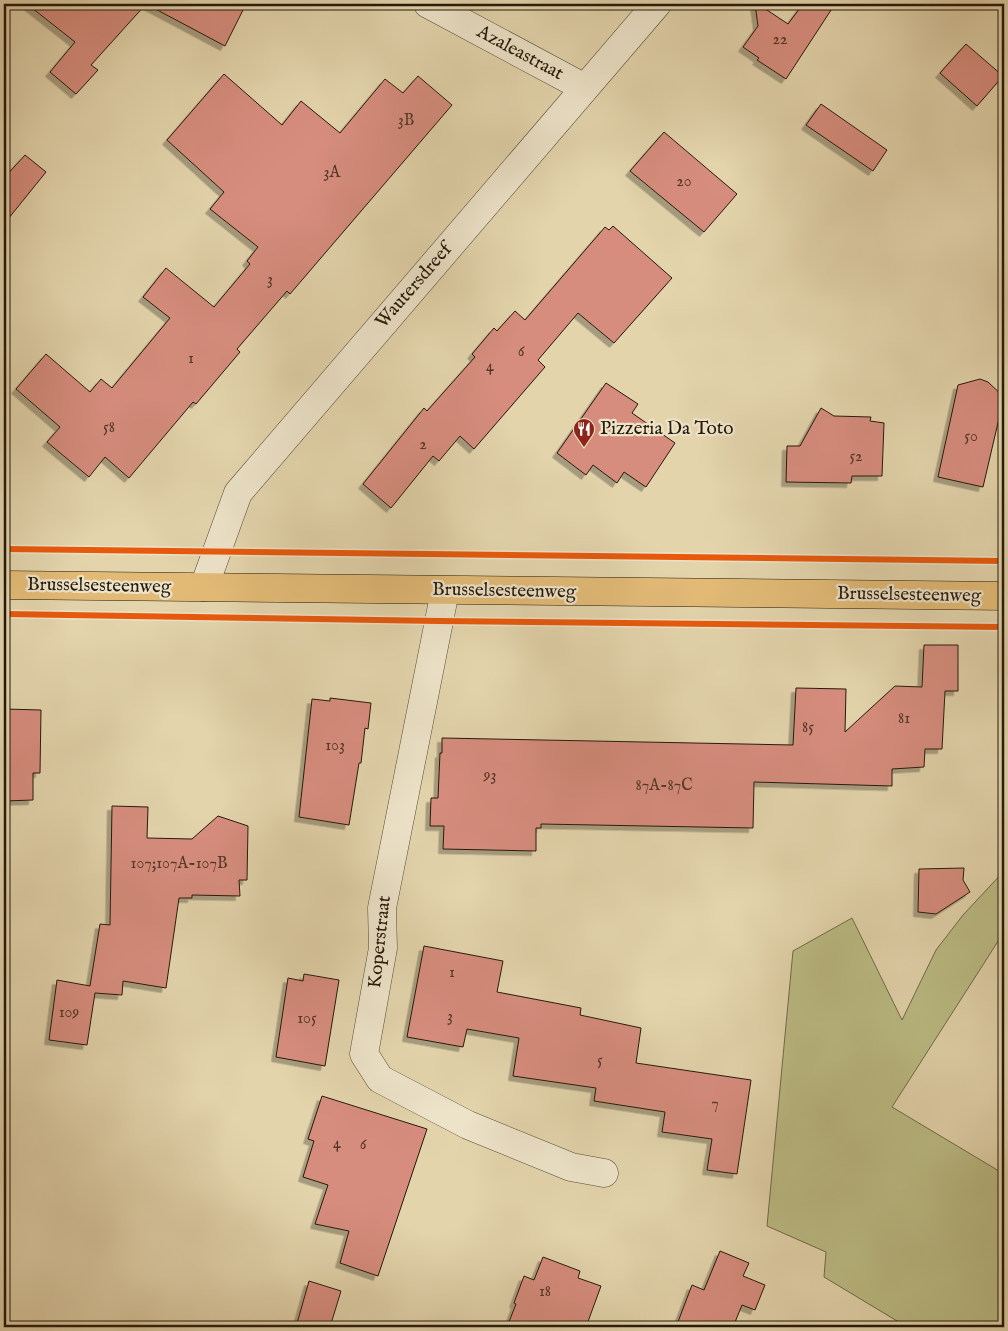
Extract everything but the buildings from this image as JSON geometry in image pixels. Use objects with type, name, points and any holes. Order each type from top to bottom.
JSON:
[{"type":"main road","name":"Brusselsesteenweg","points":[[4,585],[1004,596]]},
{"type":"street","name":"Azaleastraat","points":[[428,4],[585,88]]},
{"type":"street","name":"Wautersdreef","points":[[204,587],[238,493],[657,4]]},
{"type":"street","name":"Koperstraat","points":[[445,591],[382,908],[383,948],[364,1054],[380,1079],[468,1125],[571,1167],[604,1173]]},
{"type":"green space","points":[[1004,871],[1004,932],[892,1107],[1004,1174],[1004,1327],[907,1327],[824,1277],[826,1252],[767,1226],[793,951],[852,918],[902,1020],[936,950],[963,915]]},
{"type":"cycle path","points":[[4,549],[1004,561]]},
{"type":"cycle path","points":[[4,614],[1004,627]]},
{"type":"place","name":"Pizzeria Da Toto","points":[[584,448]]}]
